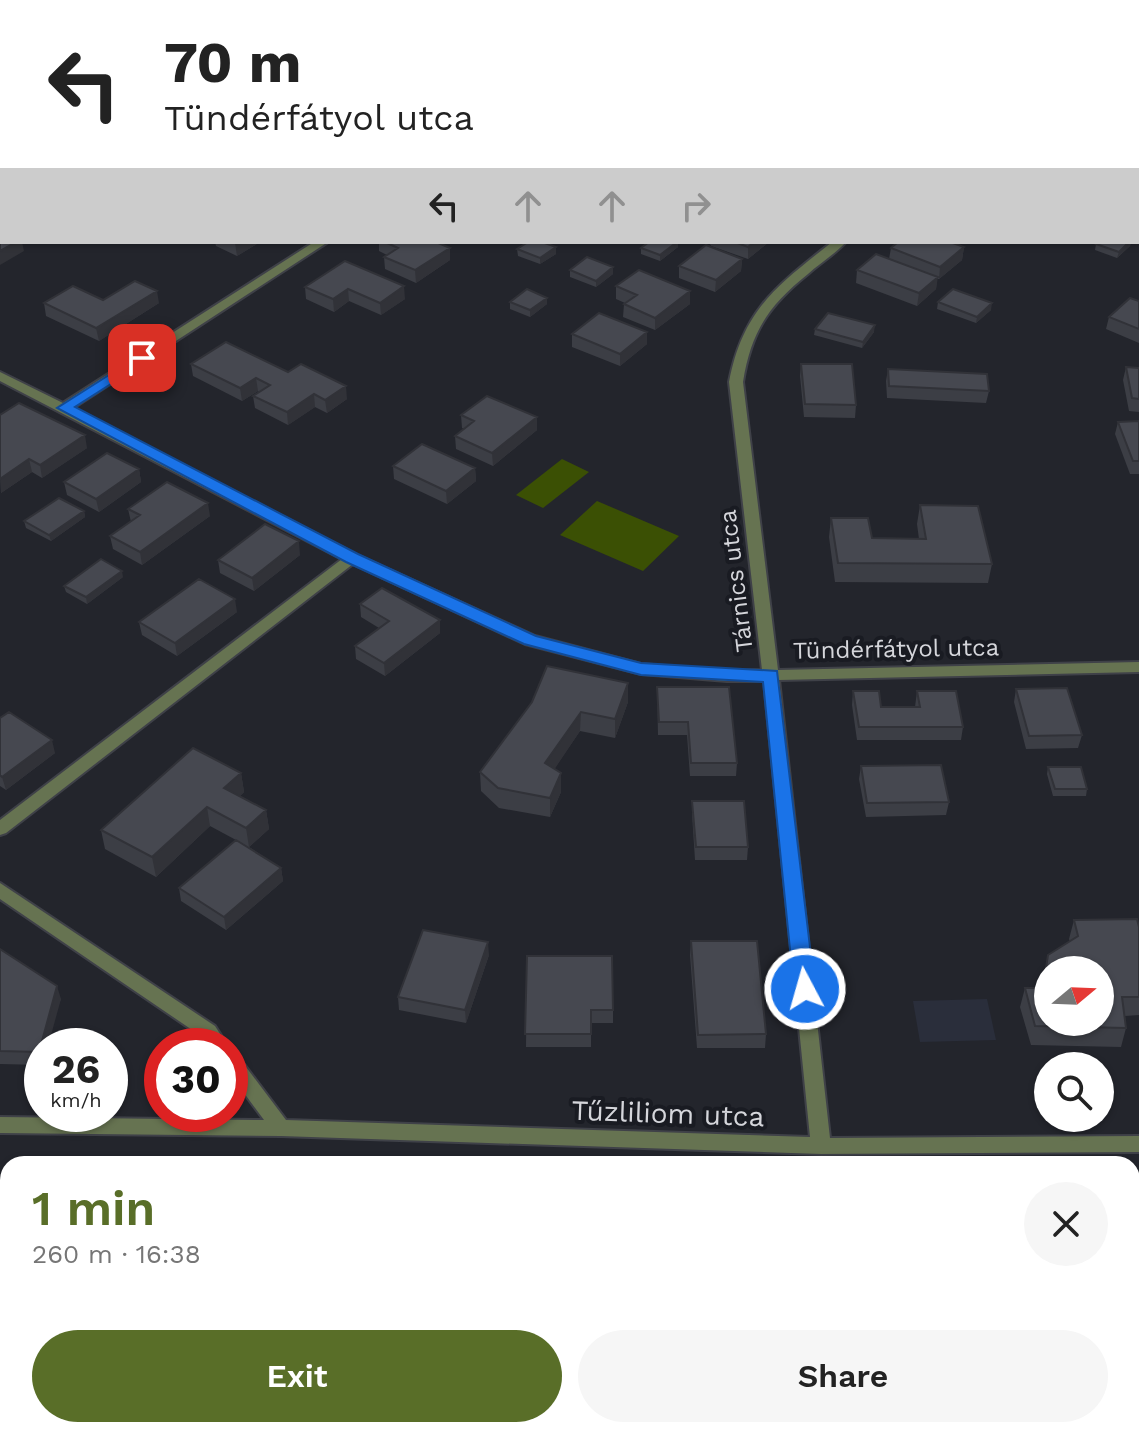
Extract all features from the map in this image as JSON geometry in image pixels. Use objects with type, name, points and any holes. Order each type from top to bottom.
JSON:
[{"type":"street","points":[[64,408],[319,244]]},
{"type":"street","name":"Tárnics utca","points":[[821,1146],[736,382],[746,334],[773,296],[838,244]]},
{"type":"street","name":"Tündérfátyol utca","points":[[0,376],[352,558],[530,640],[641,669],[771,676],[1139,667]]},
{"type":"street","points":[[0,829],[352,558]]},
{"type":"street","points":[[0,890],[204,1028]]},
{"type":"street","points":[[248,1084],[281,1128]]},
{"type":"street","name":"Tűzliliom utca","points":[[0,1125],[281,1128],[821,1146],[1139,1144]]},
{"type":"shaded area","points":[[987,999],[996,1040],[920,1042],[913,1001]]},
{"type":"green space","points":[[562,459],[589,472],[543,508],[516,495]]},
{"type":"green space","points":[[597,501],[679,536],[643,571],[560,535]]},
{"type":"building","points":[[0,244],[12,244],[0,251]]},
{"type":"building","points":[[389,244],[441,244],[450,248],[415,270],[384,257],[398,248]]},
{"type":"building","points":[[525,244],[556,247],[540,258],[517,249]]},
{"type":"building","points":[[646,244],[674,244],[660,255],[641,248]]},
{"type":"building","points":[[896,244],[956,244],[964,247],[940,267],[891,248]]},
{"type":"building","points":[[1096,244],[1127,244],[1119,252]]},
{"type":"building","points":[[706,245],[742,259],[716,280],[679,266]]},
{"type":"building","points":[[876,254],[938,277],[919,293],[857,270]]},
{"type":"building","points":[[587,257],[613,267],[596,281],[570,270]]},
{"type":"building","points":[[345,261],[404,286],[380,303],[348,289],[333,299],[305,287]]},
{"type":"building","points":[[639,270],[690,291],[655,318],[624,304],[637,295],[616,286]]},
{"type":"building","points":[[135,281],[157,291],[96,328],[44,303],[73,286],[103,300]]},
{"type":"building","points":[[527,289],[547,298],[530,310],[510,302]]},
{"type":"building","points":[[953,289],[992,303],[977,317],[938,302]]},
{"type":"building","points":[[1130,298],[1139,301],[1139,329],[1109,317]]},
{"type":"building","points":[[599,313],[647,332],[620,354],[572,334]]},
{"type":"building","points":[[828,313],[875,325],[863,342],[815,329]]},
{"type":"building","points":[[226,342],[288,372],[301,364],[346,386],[325,400],[314,394],[287,412],[253,396],[270,385],[256,378],[240,388],[191,364]]},
{"type":"building","points":[[801,364],[852,364],[856,405],[805,404]]},
{"type":"building","points":[[1126,367],[1139,368],[1139,399],[1132,398]]},
{"type":"building","points":[[888,369],[987,374],[989,391],[889,386]]},
{"type":"building","points":[[487,396],[537,417],[492,453],[455,436],[474,421],[461,415]]},
{"type":"building","points":[[19,403],[85,435],[40,465],[29,459],[0,479],[0,415]]},
{"type":"building","points":[[1139,421],[1139,461],[1133,461],[1118,422]]},
{"type":"building","points":[[422,444],[475,468],[446,491],[393,466]]},
{"type":"building","points":[[107,453],[139,469],[96,499],[64,482]]},
{"type":"building","points":[[167,482],[208,503],[140,552],[110,536],[140,515],[128,509]]},
{"type":"building","points":[[59,498],[84,511],[49,535],[24,521]]},
{"type":"building","points":[[920,505],[978,506],[992,564],[838,563],[831,518],[868,518],[872,538],[926,539]]},
{"type":"building","points":[[265,524],[299,541],[252,578],[218,560]]},
{"type":"building","points":[[101,559],[122,571],[86,597],[64,586]]},
{"type":"building","points":[[199,579],[235,599],[175,643],[139,622]]},
{"type":"building","points":[[382,588],[440,620],[384,663],[355,646],[389,621],[360,604]]},
{"type":"building","points":[[547,666],[628,683],[615,719],[581,712],[545,763],[561,773],[550,798],[498,788],[480,772],[532,702]]},
{"type":"building","points":[[657,687],[729,687],[737,763],[691,763],[688,722],[659,722]]},
{"type":"building","points":[[1067,688],[1082,735],[1029,736],[1016,689]]},
{"type":"building","points":[[853,691],[879,691],[881,707],[920,707],[917,691],[956,691],[963,727],[859,727]]},
{"type":"building","points":[[9,712],[52,740],[2,777],[0,718]]},
{"type":"building","points":[[193,748],[241,773],[224,788],[266,810],[246,828],[207,807],[152,857],[101,830]]},
{"type":"building","points":[[941,765],[949,802],[867,803],[861,766]]},
{"type":"building","points":[[1048,767],[1081,767],[1087,789],[1055,789]]},
{"type":"building","points":[[692,801],[744,801],[748,847],[696,847]]},
{"type":"building","points":[[236,840],[281,868],[224,917],[179,888]]},
{"type":"building","points":[[1137,919],[1139,997],[1122,997],[1126,1028],[1114,1028],[1114,956],[1048,956],[1078,936],[1074,920]]},
{"type":"building","points":[[423,930],[488,942],[465,1010],[398,997]]},
{"type":"building","points":[[691,941],[757,941],[766,1034],[698,1035]]},
{"type":"building","points":[[0,949],[57,986],[46,1028],[24,1028],[24,1052],[0,1051]]},
{"type":"building","points":[[527,956],[612,956],[613,1010],[591,1010],[591,1034],[525,1034]]},
{"type":"building","points":[[1025,988],[1034,988],[1034,1022]]},
{"type":"route","points":[[142,358],[64,408],[352,558],[530,640],[641,669],[771,676],[805,989]]}]
